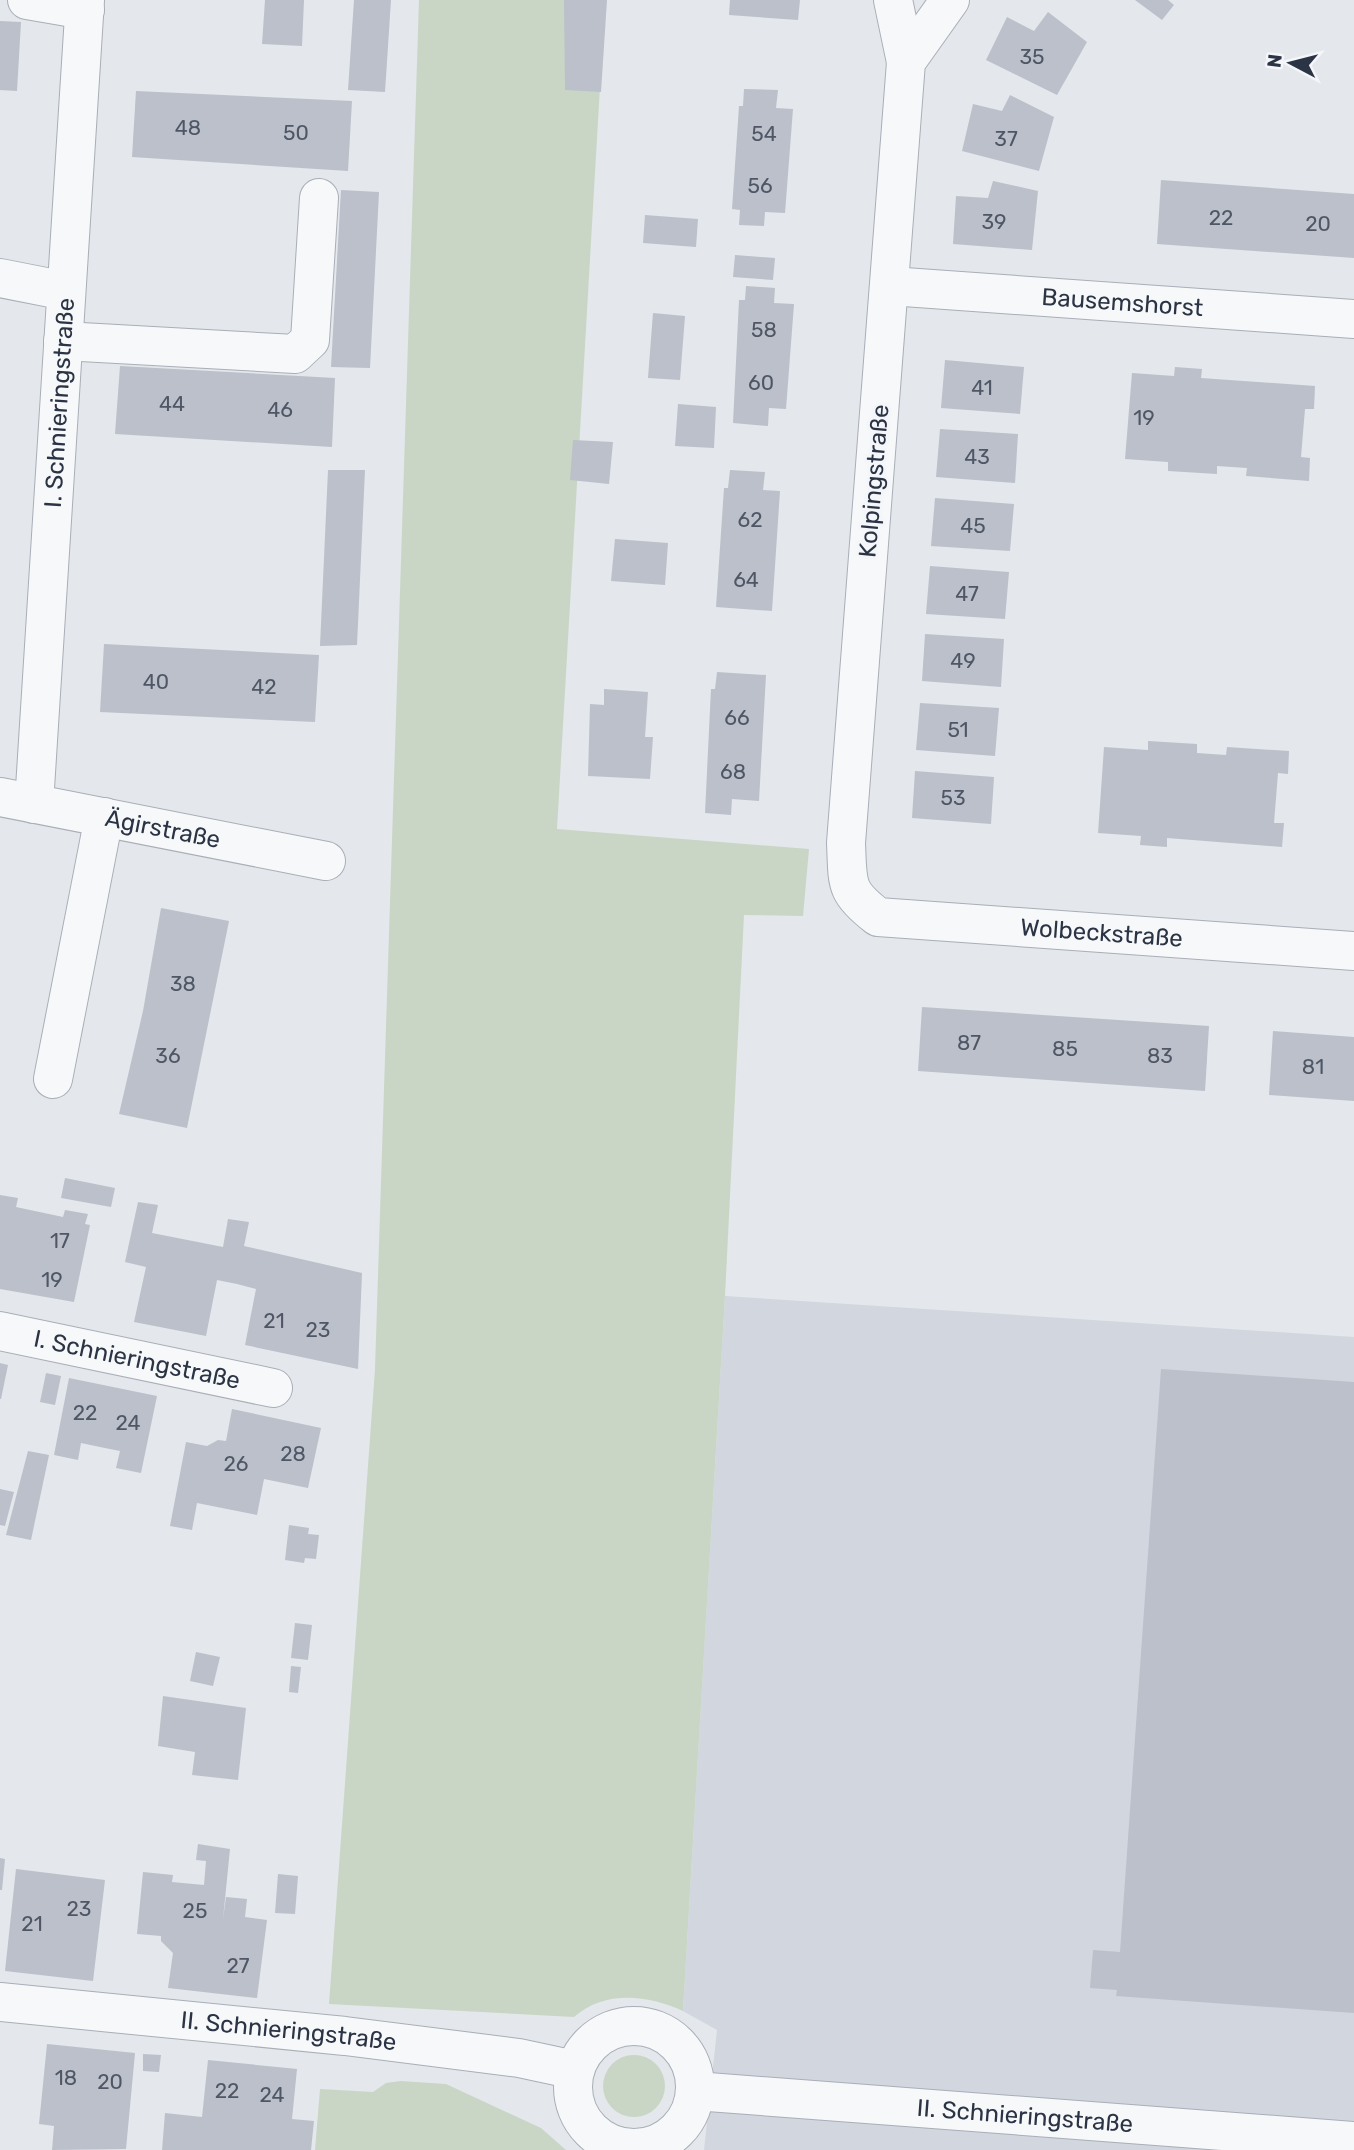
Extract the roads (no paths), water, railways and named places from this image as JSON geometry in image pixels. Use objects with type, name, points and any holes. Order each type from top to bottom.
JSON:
[{"type":"street","points":[[27,0],[85,5]]},
{"type":"street","name":"Kolpingstraße","points":[[854,899],[848,878],[846,843],[906,62],[893,0]]},
{"type":"street","points":[[906,62],[950,0]]},
{"type":"street","name":"I. Schnieringstraße","points":[[17,801],[64,341],[85,5]]},
{"type":"street","points":[[64,341],[295,354],[310,341],[319,198]]},
{"type":"street","points":[[0,278],[66,291]]},
{"type":"street","name":"Bausemshorst","points":[[890,286],[1354,319]]},
{"type":"street","name":"Ägirstraße","points":[[17,801],[326,861]]},
{"type":"street","points":[[53,1079],[104,817]]},
{"type":"street","name":"Wolbeckstraße","points":[[854,899],[878,917],[1354,951]]},
{"type":"street","name":"I. Schnieringstraße","points":[[0,1331],[273,1388]]},
{"type":"street","name":"II. Schnieringstraße","points":[[0,2001],[345,2036],[519,2058],[575,2070]]},
{"type":"street","points":[[642,2026],[671,2038],[683,2050],[690,2063],[695,2091],[688,2115],[669,2144],[638,2148],[606,2142],[583,2120],[575,2102],[575,2070],[587,2048],[604,2034],[617,2028],[642,2026]]},
{"type":"street","name":"II. Schnieringstraße","points":[[695,2091],[1354,2141]]}]
